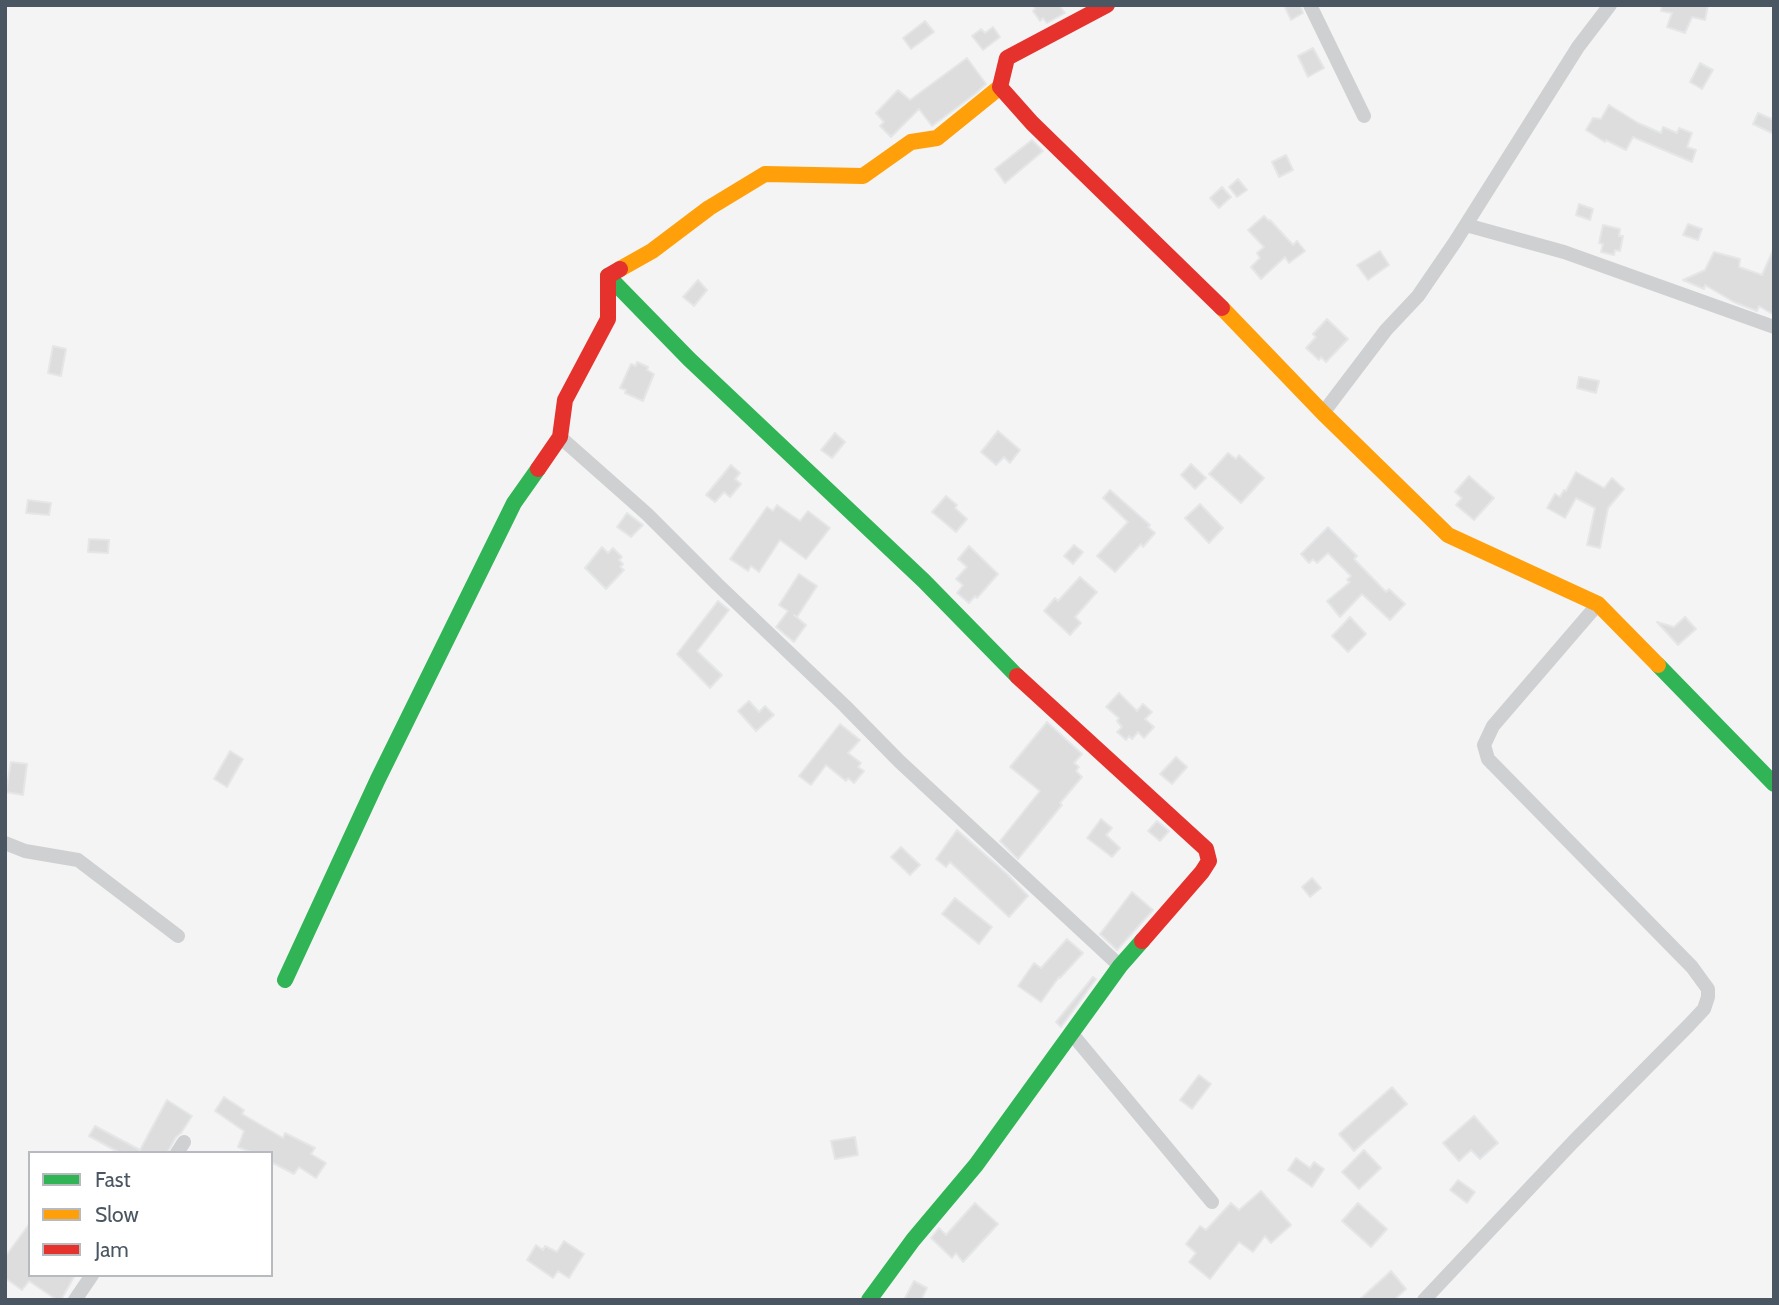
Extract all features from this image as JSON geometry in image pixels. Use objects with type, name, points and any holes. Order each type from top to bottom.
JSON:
[{"type":"street","points":[[608,276],[652,251],[709,208],[765,174],[863,176],[911,142],[937,138],[1000,87],[1007,58],[1107,5]]},
{"type":"street","points":[[1310,5],[1364,116]]},
{"type":"street","points":[[1323,413],[1386,330],[1418,296],[1571,58],[1610,5]]},
{"type":"street","points":[[1000,87],[1032,123],[1222,308],[1323,413],[1448,535],[1598,604],[1774,784]]},
{"type":"street","points":[[1466,225],[1564,252],[1774,327]]},
{"type":"street","points":[[285,979],[378,779],[514,503],[560,436],[565,400],[608,319],[608,276]]},
{"type":"street","points":[[608,276],[689,359],[924,581],[999,659],[1206,849],[1209,861],[1202,872],[1120,966],[976,1165],[913,1240],[869,1300]]},
{"type":"street","points":[[560,436],[647,514],[899,761],[1120,966]]},
{"type":"street","points":[[1423,1300],[1689,1025],[1704,1009],[1708,997],[1708,989],[1692,967],[1488,759],[1484,745],[1493,726],[1598,604]]},
{"type":"street","points":[[5,843],[26,851],[78,860],[178,936]]},
{"type":"street","points":[[1072,1034],[1212,1202]]},
{"type":"street","points":[[75,1300],[91,1277]]},
{"type":"building","points":[[1033,5],[1059,5],[1065,13],[1047,23],[1043,18],[1040,21],[1033,11]]},
{"type":"building","points":[[1284,5],[1300,5],[1303,13],[1291,20]]},
{"type":"building","points":[[1662,5],[1708,5],[1705,20],[1692,17],[1685,33],[1667,27],[1672,13],[1661,11]]},
{"type":"building","points":[[925,21],[934,32],[911,49],[903,38]]},
{"type":"building","points":[[993,27],[1000,37],[983,50],[972,36],[981,29],[985,33]]},
{"type":"building","points":[[1313,48],[1324,68],[1308,77],[1298,56]]},
{"type":"building","points":[[967,58],[986,84],[975,94],[932,126],[919,109],[891,137],[880,126],[884,122],[876,113],[898,90],[910,100]]},
{"type":"building","points":[[1700,63],[1713,70],[1702,89],[1690,82]]},
{"type":"building","points":[[1609,105],[1661,133],[1663,127],[1677,133],[1679,128],[1692,133],[1687,147],[1696,150],[1692,162],[1633,137],[1626,150],[1606,140],[1605,142],[1586,130],[1593,118],[1601,119]]},
{"type":"building","points":[[1758,113],[1774,120],[1774,134],[1753,124]]},
{"type":"building","points":[[1032,140],[1043,151],[1005,183],[995,169]]},
{"type":"building","points":[[1286,155],[1293,170],[1279,177],[1272,162]]},
{"type":"building","points":[[1238,179],[1247,190],[1237,197],[1229,187]]},
{"type":"building","points":[[1222,187],[1231,197],[1219,208],[1210,198]]},
{"type":"building","points":[[1579,204],[1593,209],[1590,220],[1576,215]]},
{"type":"building","points":[[1264,216],[1293,245],[1297,241],[1305,251],[1289,263],[1285,257],[1261,279],[1251,267],[1260,258],[1257,253],[1264,247],[1248,230]]},
{"type":"building","points":[[1688,224],[1702,229],[1698,240],[1683,235]]},
{"type":"building","points":[[1603,225],[1620,229],[1619,236],[1623,236],[1620,251],[1615,250],[1614,255],[1601,252],[1603,244],[1599,243]]},
{"type":"building","points":[[1774,248],[1774,315],[1759,306],[1757,311],[1734,302],[1705,285],[1704,289],[1683,280],[1705,270],[1714,252],[1740,259],[1739,267],[1762,275]]},
{"type":"building","points":[[1380,251],[1389,265],[1368,280],[1357,265]]},
{"type":"building","points":[[698,280],[707,290],[694,306],[683,297]]},
{"type":"building","points":[[1327,319],[1348,339],[1326,362],[1321,357],[1319,360],[1306,348],[1316,337],[1313,334]]},
{"type":"building","points":[[53,346],[66,349],[61,376],[48,373]]},
{"type":"building","points":[[637,362],[648,367],[647,370],[654,374],[643,401],[620,388],[631,364],[636,366]]},
{"type":"building","points":[[1579,377],[1599,381],[1596,393],[1577,388]]},
{"type":"building","points":[[998,431],[1020,450],[1010,463],[1004,457],[996,465],[981,452]]},
{"type":"building","points":[[835,433],[845,442],[832,458],[821,450]]},
{"type":"building","points":[[1228,453],[1236,459],[1239,455],[1264,478],[1241,503],[1209,474]]},
{"type":"building","points":[[1191,464],[1206,478],[1195,489],[1181,475]]},
{"type":"building","points":[[731,465],[740,473],[735,479],[741,484],[730,497],[724,492],[715,502],[706,495]]},
{"type":"building","points":[[1576,472],[1604,488],[1612,478],[1624,489],[1608,508],[1600,548],[1587,545],[1595,508],[1576,498],[1565,518],[1547,508],[1555,494],[1560,497],[1564,490],[1566,491]]},
{"type":"building","points":[[1469,476],[1494,498],[1474,520],[1456,505],[1462,498],[1455,492]]},
{"type":"building","points":[[1110,490],[1150,525],[1148,527],[1155,533],[1115,572],[1097,556],[1128,522],[1103,498]]},
{"type":"building","points":[[946,496],[967,519],[956,532],[932,512]]},
{"type":"building","points":[[28,500],[51,503],[49,515],[26,513]]},
{"type":"building","points":[[1200,504],[1223,528],[1209,543],[1185,518]]},
{"type":"building","points":[[777,505],[800,521],[808,511],[830,528],[806,559],[780,540],[759,572],[751,566],[748,571],[730,559],[767,507],[773,511]]},
{"type":"building","points":[[627,513],[643,525],[631,537],[617,527]]},
{"type":"building","points":[[1328,527],[1357,556],[1354,559],[1386,592],[1389,589],[1405,604],[1390,620],[1362,594],[1340,617],[1327,601],[1350,582],[1347,580],[1351,576],[1328,553],[1317,563],[1313,559],[1309,563],[1301,554]]},
{"type":"building","points":[[89,539],[109,540],[108,553],[88,552]]},
{"type":"building","points":[[1074,545],[1083,552],[1073,564],[1064,556]]},
{"type":"building","points":[[969,546],[998,574],[977,598],[975,596],[969,603],[957,593],[963,585],[956,579],[967,567],[958,559]]},
{"type":"building","points":[[602,547],[608,553],[613,548],[622,557],[619,560],[623,564],[620,567],[624,570],[606,589],[585,568]]},
{"type":"building","points":[[799,574],[817,586],[797,617],[794,615],[806,625],[794,642],[776,627],[788,611],[779,605]]},
{"type":"building","points":[[1080,577],[1097,592],[1075,617],[1081,623],[1070,635],[1044,611],[1055,598],[1058,601]]},
{"type":"building","points":[[718,601],[729,610],[697,651],[722,675],[710,688],[677,654]]},
{"type":"building","points":[[1350,617],[1366,634],[1348,652],[1332,636]]},
{"type":"building","points":[[1685,617],[1696,629],[1678,645],[1657,622],[1674,627]]},
{"type":"building","points":[[1119,693],[1137,711],[1143,704],[1152,712],[1145,719],[1154,727],[1144,738],[1138,732],[1132,739],[1129,736],[1126,740],[1117,732],[1122,727],[1117,721],[1119,718],[1106,707]]},
{"type":"building","points":[[749,701],[759,712],[765,706],[774,715],[756,731],[738,711]]},
{"type":"building","points":[[1047,722],[1082,754],[1074,763],[1079,767],[1076,771],[1082,777],[1018,859],[1000,841],[1040,791],[1010,767]]},
{"type":"building","points":[[840,724],[860,740],[848,753],[861,763],[858,767],[864,771],[854,783],[848,778],[846,781],[826,765],[811,785],[799,776]]},
{"type":"building","points":[[230,751],[243,759],[227,787],[214,779]]},
{"type":"building","points":[[1176,757],[1187,767],[1172,784],[1160,774]]},
{"type":"building","points":[[11,762],[27,764],[23,795],[6,792]]},
{"type":"building","points":[[1101,819],[1112,828],[1106,835],[1120,848],[1112,857],[1087,838]]},
{"type":"building","points":[[1157,821],[1169,831],[1160,841],[1148,831]]},
{"type":"building","points":[[957,830],[1028,896],[1009,917],[950,862],[946,867],[936,859]]},
{"type":"building","points":[[901,847],[920,865],[910,875],[891,857]]},
{"type":"building","points":[[1312,878],[1321,888],[1310,897],[1302,887]]},
{"type":"building","points":[[1132,892],[1153,910],[1117,950],[1100,934]]},
{"type":"building","points":[[955,898],[992,927],[979,944],[942,914]]},
{"type":"building","points":[[1067,939],[1083,953],[1059,977],[1041,1002],[1018,986],[1034,963],[1041,968]]},
{"type":"building","points":[[1093,977],[1096,979],[1061,1027],[1056,1022]]},
{"type":"building","points":[[1199,1075],[1211,1084],[1192,1109],[1180,1100]]},
{"type":"building","points":[[1392,1087],[1407,1104],[1354,1151],[1339,1134]]},
{"type":"building","points":[[224,1097],[244,1110],[242,1114],[283,1138],[285,1133],[315,1148],[311,1154],[326,1163],[316,1178],[299,1167],[294,1174],[273,1163],[273,1151],[248,1151],[238,1147],[244,1131],[215,1111]]},
{"type":"building","points":[[167,1100],[192,1116],[168,1151],[116,1151],[89,1136],[95,1126],[140,1150]]},
{"type":"building","points":[[1474,1116],[1498,1143],[1480,1159],[1471,1150],[1459,1161],[1443,1143]]},
{"type":"building","points":[[855,1137],[858,1155],[835,1159],[831,1141]]},
{"type":"building","points":[[1364,1150],[1381,1168],[1359,1189],[1342,1172]]},
{"type":"building","points":[[1296,1158],[1310,1168],[1314,1162],[1324,1169],[1312,1187],[1288,1170]]},
{"type":"building","points":[[1458,1180],[1475,1192],[1467,1203],[1450,1190]]},
{"type":"building","points":[[1261,1191],[1291,1225],[1271,1243],[1265,1236],[1253,1252],[1239,1242],[1210,1279],[1189,1262],[1196,1253],[1186,1244],[1200,1226],[1206,1230],[1231,1203],[1239,1210]]},
{"type":"building","points":[[975,1203],[998,1224],[963,1262],[956,1253],[952,1258],[931,1238],[939,1228],[946,1235]]},
{"type":"building","points":[[1358,1203],[1387,1229],[1371,1247],[1342,1221]]},
{"type":"building","points":[[28,1226],[28,1277],[74,1277],[61,1300],[29,1281],[22,1290],[5,1278],[5,1257]]},
{"type":"building","points":[[564,1241],[584,1254],[569,1278],[558,1271],[553,1278],[527,1260],[536,1245],[543,1250],[545,1246],[557,1252]]},
{"type":"building","points":[[1391,1271],[1406,1289],[1394,1300],[1359,1300]]},
{"type":"building","points":[[914,1281],[927,1288],[921,1300],[904,1300]]},
{"type":"traffic: fast","points":[[608,276],[689,359],[924,581],[1017,676]]},
{"type":"traffic: fast","points":[[285,980],[378,779],[514,503],[538,469]]},
{"type":"traffic: fast","points":[[1658,665],[1774,784]]},
{"type":"traffic: fast","points":[[869,1300],[913,1240],[976,1165],[1120,966],[1142,941]]},
{"type":"traffic: slow","points":[[620,269],[652,251],[709,208],[765,174],[863,176],[911,142],[937,138],[1000,87]]},
{"type":"traffic: slow","points":[[1222,308],[1323,413],[1448,535],[1598,604],[1658,665]]},
{"type":"traffic: jam","points":[[1107,5],[1007,58],[1000,87],[1032,123],[1222,308]]},
{"type":"traffic: jam","points":[[538,469],[560,437],[565,400],[608,319],[608,276],[620,269]]},
{"type":"traffic: jam","points":[[1017,676],[1206,849],[1209,861],[1202,872],[1142,941]]}]
